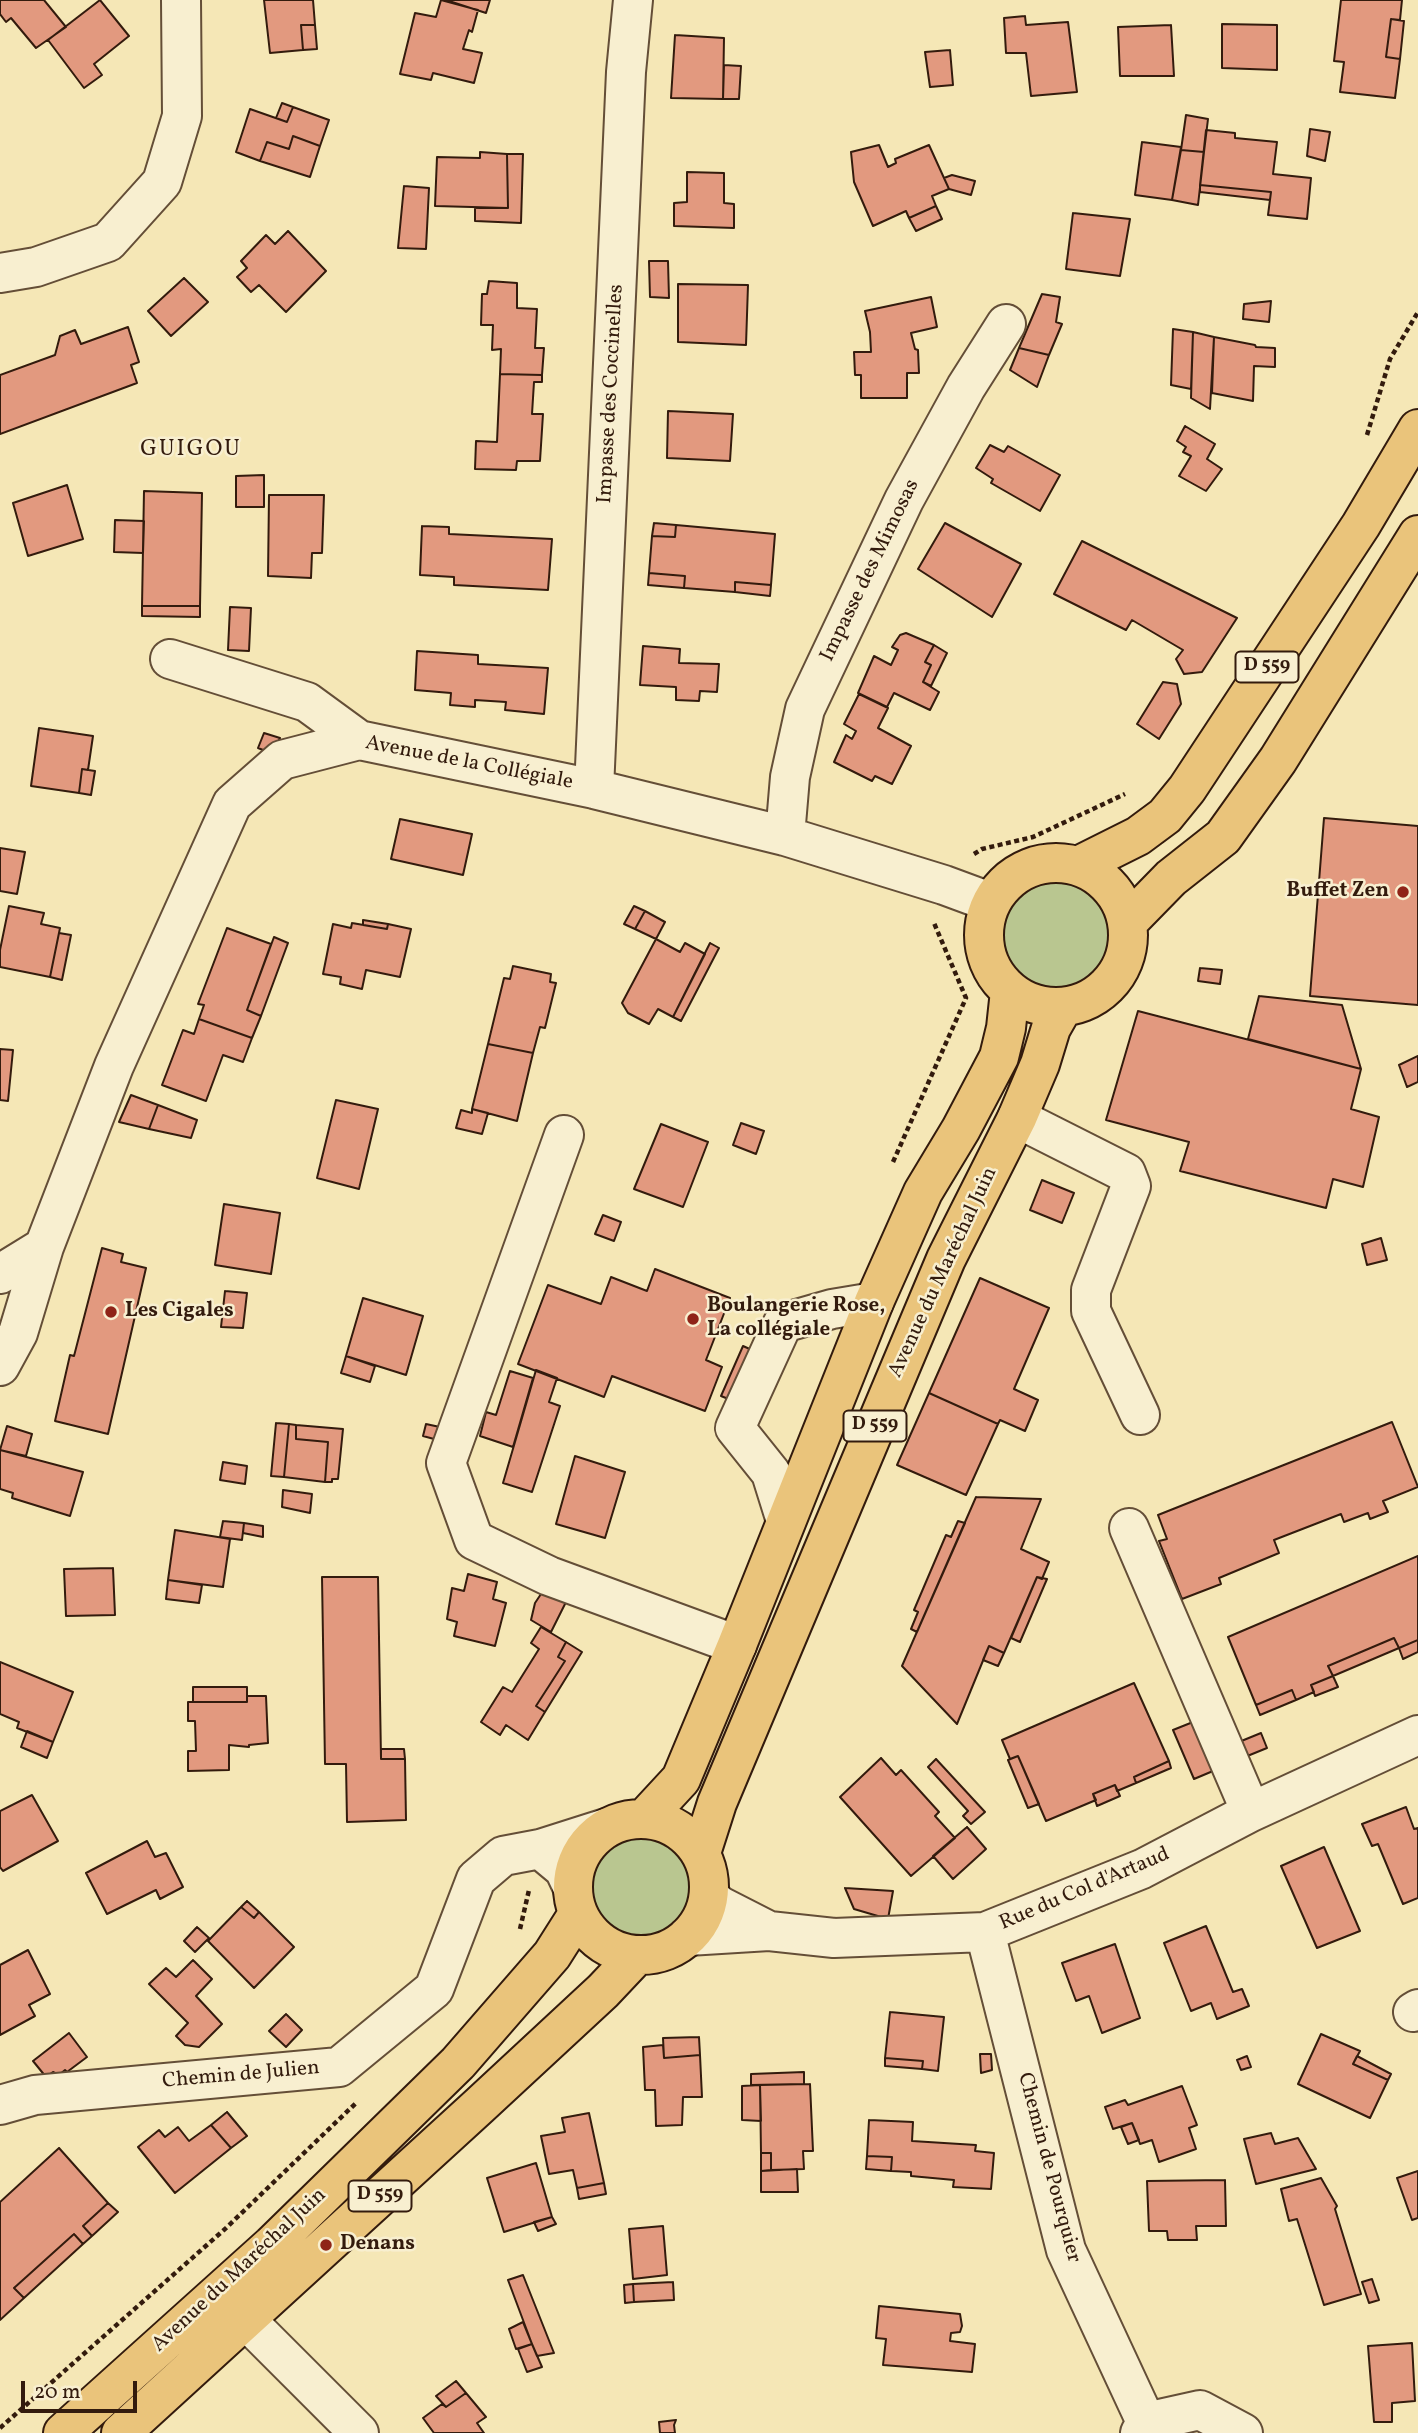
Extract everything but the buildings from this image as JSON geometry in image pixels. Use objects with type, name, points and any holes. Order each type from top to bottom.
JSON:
[{"type":"main road","name":"D 559","points":[[1078,866],[1138,836],[1165,816],[1187,789],[1361,525],[1418,429]]},
{"type":"main road","name":"D 559","points":[[1128,922],[1171,878],[1223,837],[1278,760],[1418,535]]},
{"type":"main road","points":[[1053,862],[1078,866],[1096,874],[1111,887],[1121,903],[1128,922],[1128,945],[1120,968],[1106,987],[1086,1000],[1063,1007],[1026,1001],[1010,991],[996,977],[987,960],[983,940],[984,920],[990,902],[1006,881],[1027,868],[1053,862]]},
{"type":"main road","name":"D 559","points":[[644,1819],[681,1779],[874,1302],[923,1192],[961,1129],[999,1057],[1006,1028],[1010,991]]},
{"type":"main road","name":"Avenue du Maréchal Juin","points":[[701,1853],[717,1803],[946,1259],[1017,1118],[1051,1028],[1063,1007]]},
{"type":"main road","points":[[624,1821],[662,1821],[691,1839],[701,1853],[708,1871],[709,1897],[706,1911],[695,1930],[679,1945],[659,1954],[636,1956],[618,1952],[601,1943],[587,1930],[575,1900],[579,1858],[590,1841],[606,1828],[624,1821]]},
{"type":"main road","name":"Avenue du Maréchal Juin","points":[[63,2433],[272,2245],[458,2063],[552,1955],[575,1900]]},
{"type":"main road","name":"Avenue du Maréchal Juin","points":[[121,2433],[594,2000],[636,1956]]},
{"type":"street","points":[[0,273],[36,267],[108,242],[162,182],[182,116],[181,0]]},
{"type":"street","name":"Impasse des Coccinelles","points":[[594,789],[625,86],[633,0]]},
{"type":"street","name":"Impasse des Mimosas","points":[[786,836],[790,778],[805,709],[904,500],[966,387],[1006,324]]},
{"type":"street","points":[[170,659],[307,702],[359,740]]},
{"type":"street","name":"Avenue de la Collégiale","points":[[0,1366],[18,1333],[44,1247],[114,1066],[232,804],[282,760],[359,740],[594,789],[786,836],[990,902]]},
{"type":"street","points":[[1017,1118],[1126,1173],[1131,1186],[1091,1290],[1091,1311],[1140,1415]]},
{"type":"street","points":[[564,1135],[446,1463],[474,1541],[549,1576],[737,1645]]},
{"type":"street","points":[[0,1274],[44,1247]]},
{"type":"street","points":[[786,1521],[771,1474],[735,1428],[783,1323],[832,1309],[874,1302]]},
{"type":"street","points":[[1129,1528],[1251,1812]]},
{"type":"street","name":"Rue du Col d'Artaud","points":[[688,1936],[769,1931],[834,1938],[985,1932],[1142,1869],[1251,1812],[1418,1735]]},
{"type":"street","name":"Chemin de Julien","points":[[0,2105],[36,2095],[339,2067],[434,1989],[476,1879],[503,1856],[540,1849],[606,1828]]},
{"type":"street","points":[[540,1849],[564,1869],[575,1900]]},
{"type":"street","name":"Rue du Col d'Artaud","points":[[709,1897],[720,1906],[769,1931]]},
{"type":"street","name":"Chemin de Pourquier","points":[[985,1932],[1066,2250],[1143,2427]]},
{"type":"street","points":[[245,2319],[359,2433]]},
{"type":"street","points":[[1143,2427],[1200,2410],[1243,2433]]},
{"type":"path","points":[[1366,438],[1390,359],[1418,312]]},
{"type":"path","points":[[966,859],[982,849],[1032,837],[1134,790]]},
{"type":"path","points":[[513,1939],[520,1929],[530,1885]]},
{"type":"path","points":[[0,2428],[225,2229],[364,2095]]},
{"type":"green space","points":[[1056,863],[1084,868],[1107,884],[1123,907],[1128,935],[1123,963],[1107,986],[1084,1002],[1056,1007],[1028,1002],[1005,986],[989,963],[984,935],[989,907],[1005,884],[1028,868]]},
{"type":"green space","points":[[642,1819],[668,1824],[690,1839],[705,1861],[710,1887],[705,1913],[690,1935],[668,1950],[642,1955],[616,1950],[594,1935],[579,1913],[574,1887],[579,1861],[594,1839],[616,1824]]},
{"type":"place","name":"Buffet Zen","points":[[1403,892]]},
{"type":"place","name":"Les Cigales","points":[[111,1312]]},
{"type":"place","name":"Boulangerie Rose, La collégiale","points":[[693,1319]]},
{"type":"place","name":"Denans","points":[[326,2245]]},
{"type":"district","name":"GUIGOU","points":[[191,451]]}]
